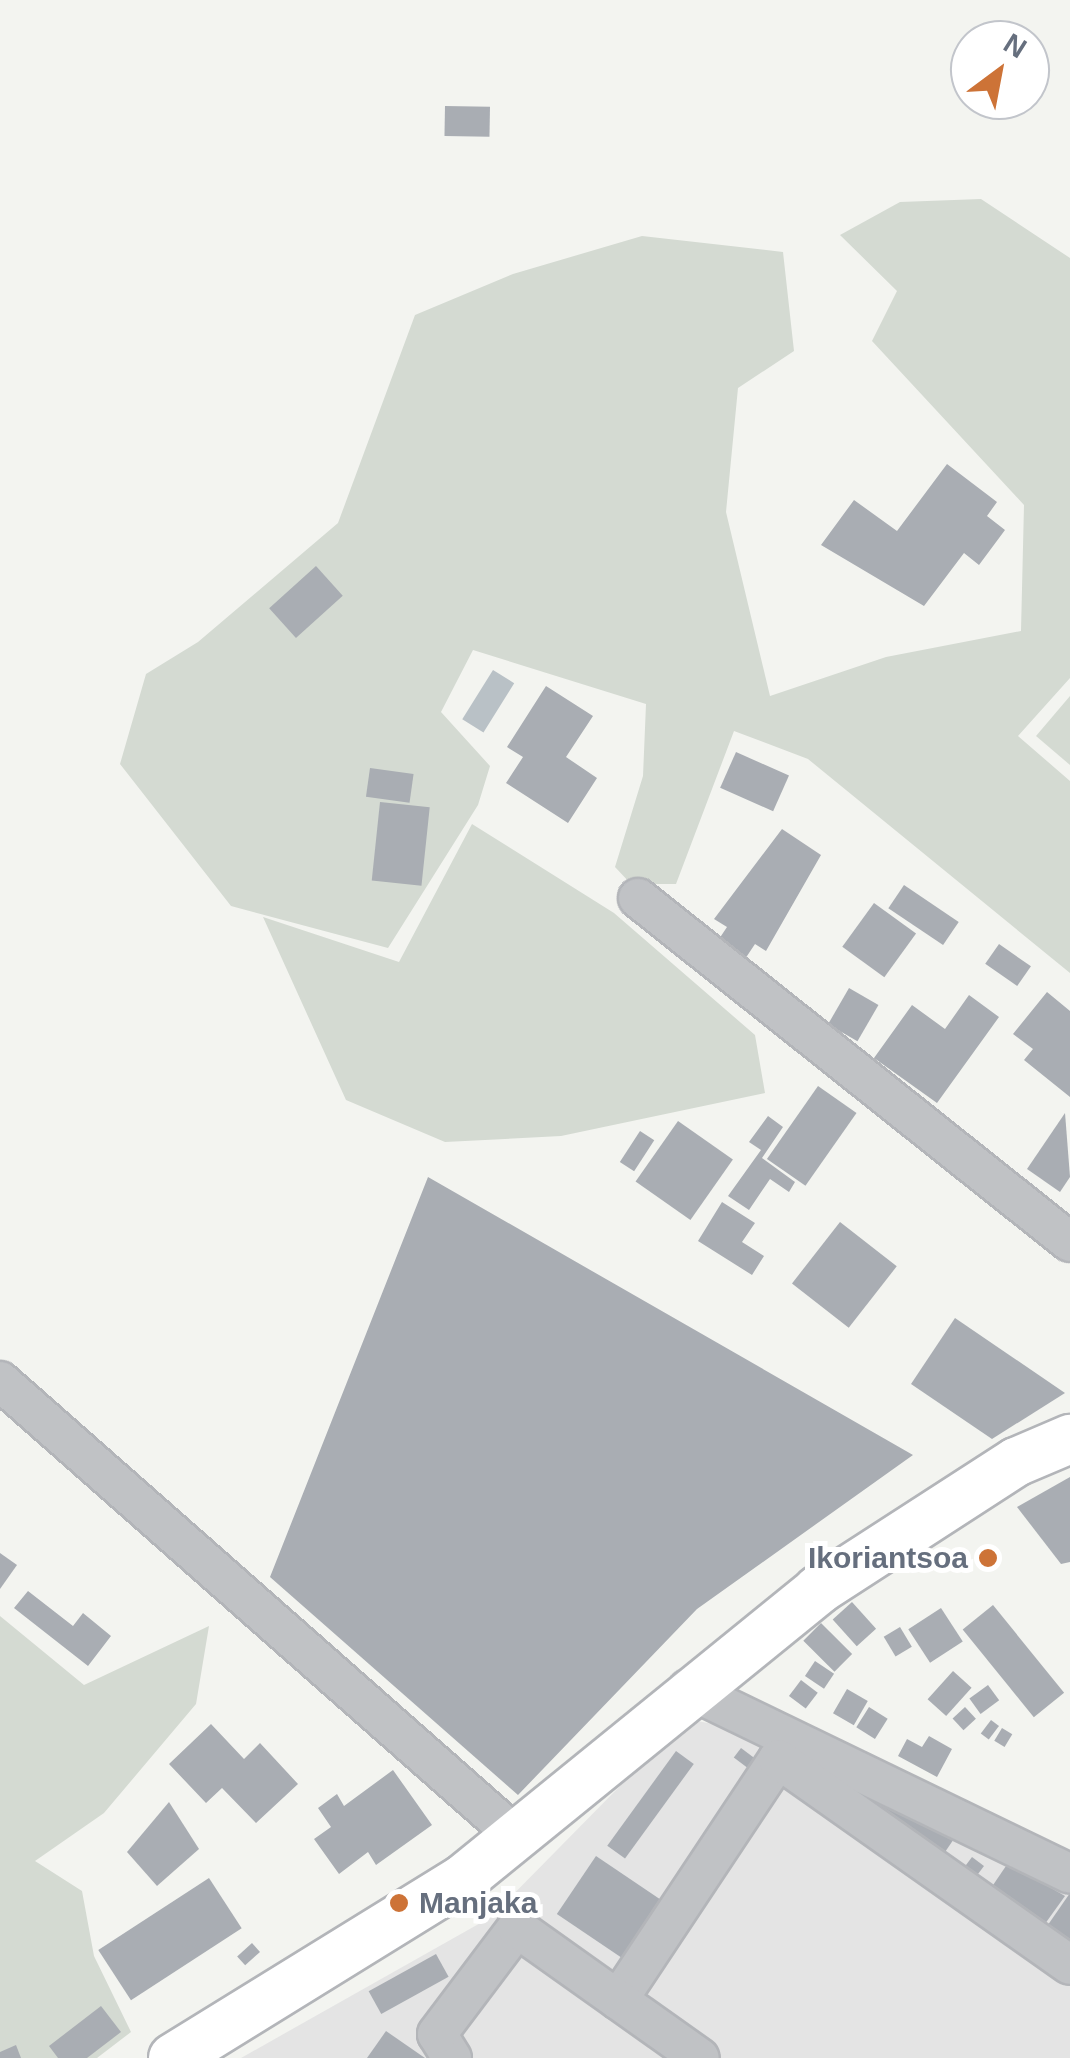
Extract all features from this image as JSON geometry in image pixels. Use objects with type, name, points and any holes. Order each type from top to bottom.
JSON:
[{"type":"main road","points":[[174,2058],[463,1879],[688,1689],[818,1590],[1016,1462],[1070,1439]]},
{"type":"street","points":[[638,898],[1070,1242]]},
{"type":"street","points":[[0,1380],[515,1835]]},
{"type":"street","points":[[688,1689],[776,1745],[1070,1965]]},
{"type":"street","points":[[776,1745],[1070,1874]]},
{"type":"street","points":[[618,2000],[776,1745]]},
{"type":"street","points":[[452,2058],[438,2034],[517,1928],[700,2058]]},
{"type":"shaded area","points":[[981,199],[1070,258],[1070,678],[1018,736],[1070,781],[1070,973],[808,759],[734,731],[676,884],[631,884],[615,867],[643,776],[646,704],[473,650],[441,712],[490,766],[478,805],[388,948],[231,906],[120,764],[146,674],[198,642],[338,523],[415,315],[513,274],[642,236],[783,252],[794,351],[738,388],[726,512],[770,696],[886,657],[1021,631],[1024,505],[872,341],[897,291],[840,235],[900,202]]},
{"type":"shaded area","points":[[493,670],[514,683],[483,732],[462,719]]},
{"type":"shaded area","points":[[1070,696],[1070,765],[1036,736]]},
{"type":"shaded area","points":[[472,824],[614,913],[755,1035],[765,1093],[561,1136],[445,1142],[346,1100],[263,917],[399,962]]},
{"type":"shaded area","points":[[0,1616],[84,1685],[209,1626],[196,1704],[104,1813],[35,1861],[82,1891],[94,1956],[131,2032],[97,2058],[0,2058]]},
{"type":"shaded area","points":[[686,1719],[735,1728],[1070,1880],[1070,2058],[241,2058],[491,1917]]},
{"type":"building","points":[[445,106],[490,107],[489,137],[444,136]]},
{"type":"building","points":[[947,464],[997,502],[987,516],[1005,530],[979,565],[964,553],[924,606],[821,545],[854,500],[897,531]]},
{"type":"building","points":[[316,566],[343,596],[296,638],[269,608]]},
{"type":"building","points":[[546,686],[593,716],[566,757],[597,778],[568,823],[506,783],[523,757],[507,747]]},
{"type":"building","points":[[736,752],[789,776],[773,811],[720,788]]},
{"type":"building","points":[[370,768],[414,774],[410,803],[366,797]]},
{"type":"building","points":[[380,802],[430,807],[421,886],[372,881]]},
{"type":"building","points":[[782,829],[821,855],[766,951],[755,944],[745,959],[717,942],[727,927],[714,919]]},
{"type":"building","points":[[904,885],[959,922],[943,945],[888,908]]},
{"type":"building","points":[[874,903],[916,934],[884,977],[842,947]]},
{"type":"building","points":[[999,944],[1031,966],[1017,986],[985,964]]},
{"type":"building","points":[[849,988],[878,1005],[857,1041],[828,1024]]},
{"type":"building","points":[[1047,992],[1070,1011],[1070,1097],[1024,1060],[1033,1049],[1013,1034]]},
{"type":"building","points":[[969,995],[999,1017],[937,1103],[874,1058],[912,1005],[945,1029]]},
{"type":"building","points":[[818,1086],[857,1113],[805,1186],[767,1159]]},
{"type":"building","points":[[1065,1113],[1070,1177],[1060,1192],[1027,1169]]},
{"type":"building","points":[[768,1116],[783,1127],[762,1158],[795,1182],[789,1192],[770,1179],[749,1210],[728,1196],[761,1150],[749,1142]]},
{"type":"building","points":[[678,1121],[733,1159],[690,1220],[636,1182]]},
{"type":"building","points":[[640,1131],[654,1140],[634,1171],[620,1162]]},
{"type":"building","points":[[428,1177],[913,1455],[697,1609],[518,1795],[270,1577]]},
{"type":"building","points":[[722,1202],[755,1223],[742,1242],[764,1256],[752,1275],[698,1241]]},
{"type":"building","points":[[840,1222],[897,1266],[849,1328],[792,1283]]},
{"type":"building","points":[[955,1318],[1065,1393],[992,1439],[911,1384]]},
{"type":"building","points":[[1070,1477],[1070,1562],[1061,1564],[1017,1507]]},
{"type":"building","points":[[0,1553],[17,1565],[0,1589]]},
{"type":"building","points":[[28,1591],[73,1626],[83,1613],[111,1636],[88,1666],[14,1608]]},
{"type":"building","points":[[852,1602],[876,1629],[857,1646],[833,1619]]},
{"type":"building","points":[[993,1605],[1064,1693],[1034,1717],[963,1630]]},
{"type":"building","points":[[941,1608],[963,1642],[930,1663],[908,1629]]},
{"type":"building","points":[[821,1623],[852,1654],[834,1672],[803,1641]]},
{"type":"building","points":[[900,1627],[912,1647],[896,1657],[884,1637]]},
{"type":"building","points":[[815,1661],[834,1674],[824,1689],[805,1676]]},
{"type":"building","points":[[953,1671],[972,1688],[946,1716],[928,1699]]},
{"type":"building","points":[[801,1680],[818,1693],[806,1709],[789,1696]]},
{"type":"building","points":[[988,1685],[999,1700],[981,1714],[969,1699]]},
{"type":"building","points":[[847,1689],[868,1701],[854,1725],[833,1713]]},
{"type":"building","points":[[869,1707],[888,1719],[875,1739],[856,1727]]},
{"type":"building","points":[[965,1707],[976,1719],[963,1730],[953,1719]]},
{"type":"building","points":[[991,1720],[999,1726],[989,1740],[981,1734]]},
{"type":"building","points":[[211,1724],[244,1759],[260,1743],[298,1784],[256,1823],[222,1788],[206,1803],[169,1764]]},
{"type":"building","points":[[1002,1728],[1012,1734],[1005,1747],[994,1741]]},
{"type":"building","points":[[929,1736],[952,1749],[937,1777],[898,1756],[907,1739],[922,1747]]},
{"type":"building","points":[[741,1748],[757,1760],[750,1770],[734,1758]]},
{"type":"building","points":[[676,1751],[694,1764],[625,1859],[607,1846]]},
{"type":"building","points":[[393,1770],[432,1825],[376,1865],[368,1852],[339,1874],[314,1839],[331,1827],[318,1808],[337,1794],[344,1806]]},
{"type":"building","points":[[892,1796],[960,1830],[943,1855],[880,1813]]},
{"type":"building","points":[[169,1802],[199,1849],[157,1886],[127,1852]]},
{"type":"building","points":[[596,1856],[672,1907],[633,1965],[557,1914]]},
{"type":"building","points":[[972,1857],[984,1866],[973,1881],[961,1872]]},
{"type":"building","points":[[1008,1863],[1065,1896],[1042,1928],[989,1891]]},
{"type":"building","points":[[209,1878],[242,1928],[131,2000],[98,1950]]},
{"type":"building","points":[[1070,1893],[1070,1951],[1043,1932]]},
{"type":"building","points":[[252,1943],[260,1952],[245,1965],[237,1956]]},
{"type":"building","points":[[436,1954],[449,1977],[381,2014],[369,1991]]},
{"type":"building","points":[[101,2006],[121,2032],[87,2058],[58,2058],[49,2046]]},
{"type":"building","points":[[386,2031],[425,2058],[367,2058]]},
{"type":"building","points":[[16,2045],[21,2058],[0,2058],[0,2052]]},
{"type":"place","name":"Ikoriantsoa","points":[[988,1558]]},
{"type":"place","name":"Manjaka","points":[[399,1903]]}]
